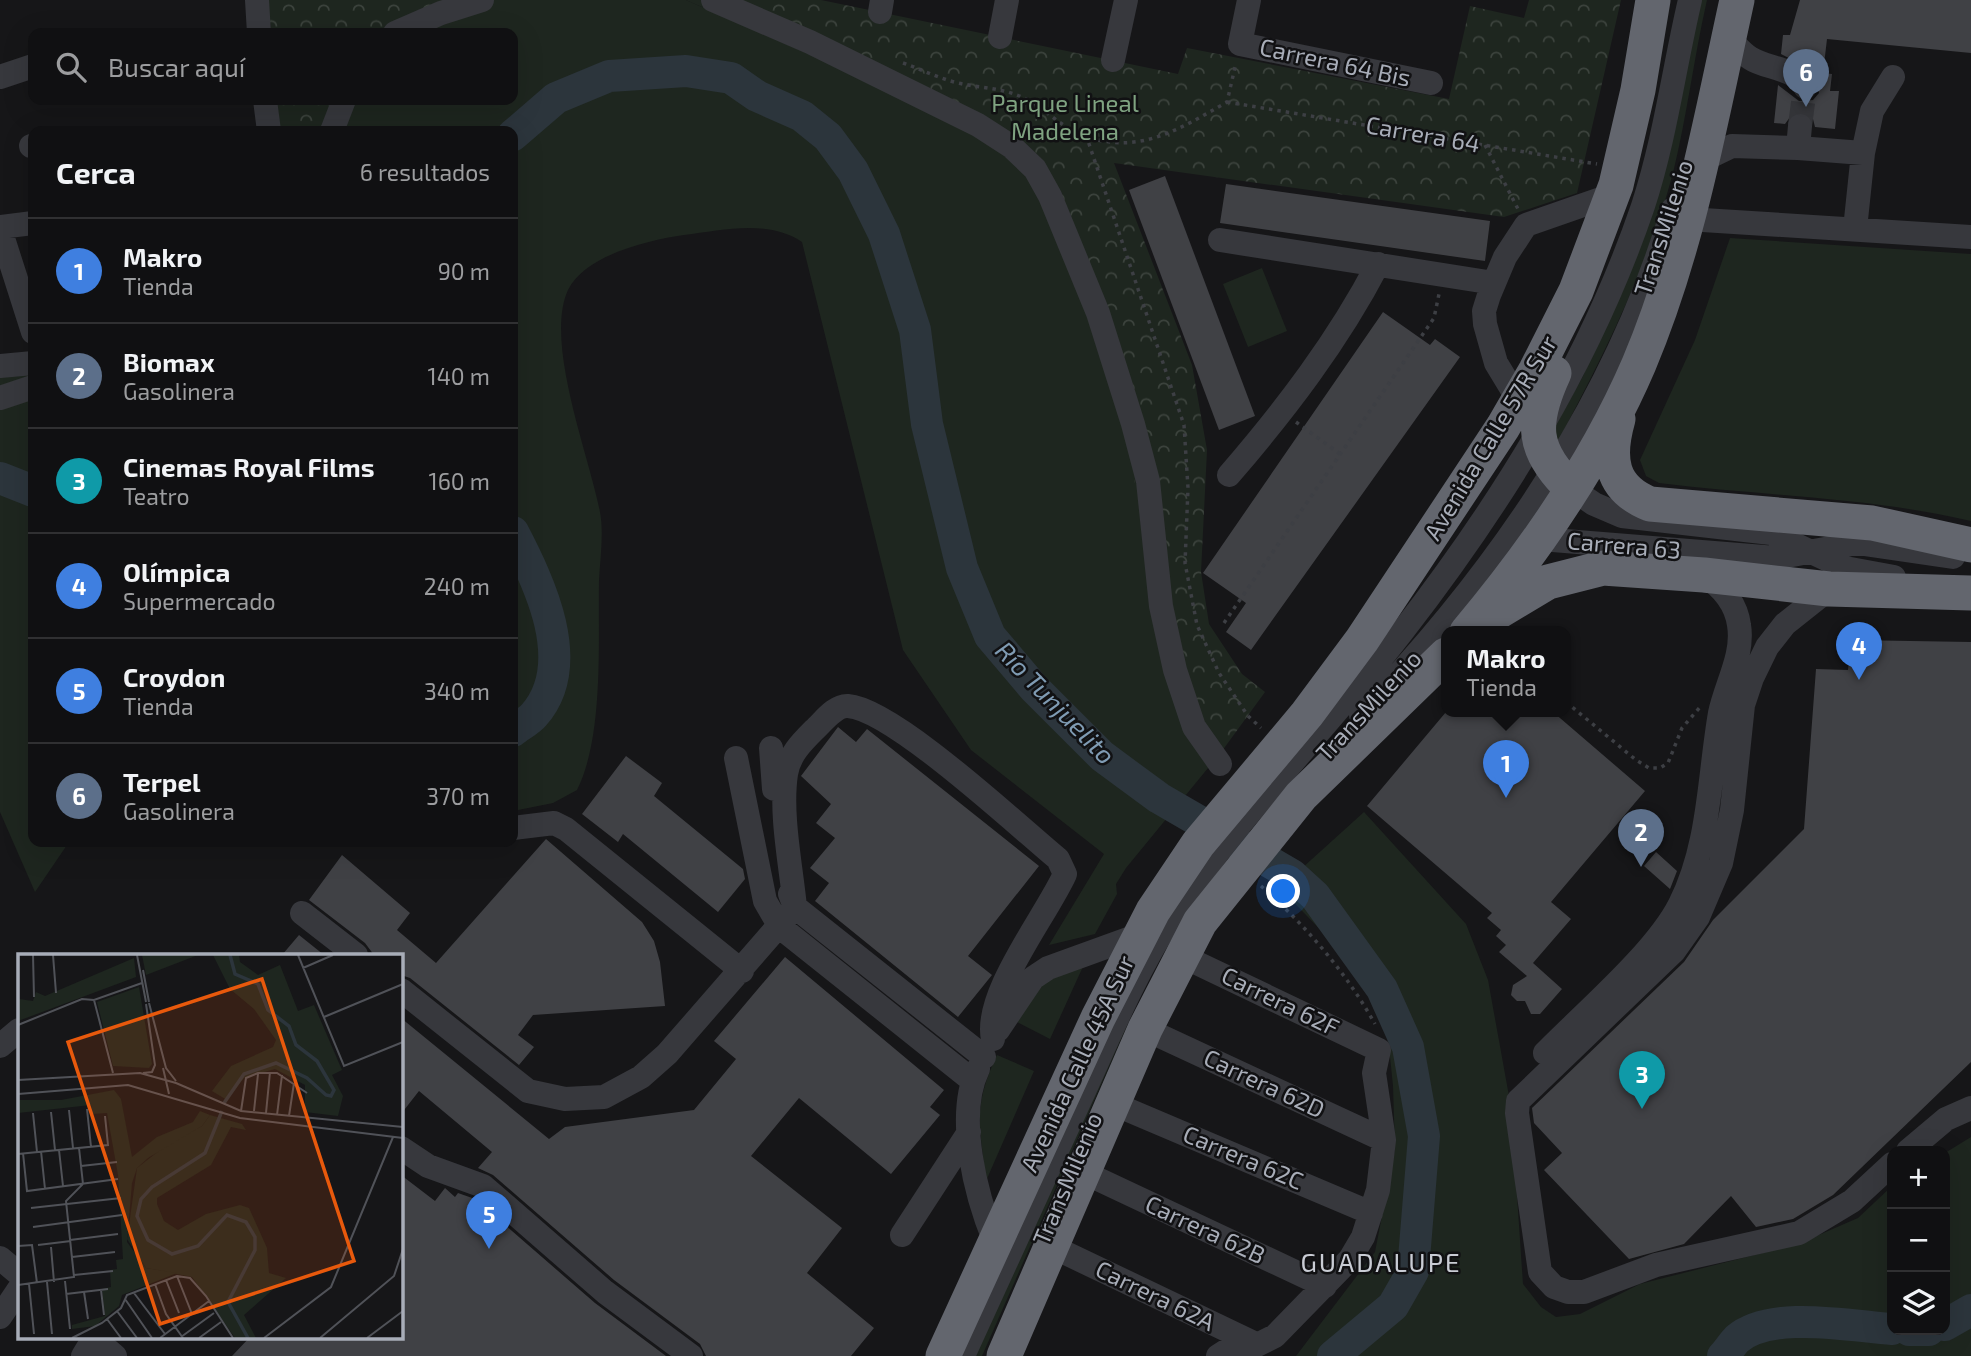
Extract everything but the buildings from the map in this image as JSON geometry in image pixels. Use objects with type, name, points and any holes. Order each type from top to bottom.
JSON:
[{"type":"highway","name":"Avenida Calle 57R Sur","points":[[1257,795],[1434,533],[1519,401],[1576,291],[1604,175],[1638,90],[1653,0]]},
{"type":"highway","points":[[1737,0],[1687,219],[1665,293],[1627,389],[1617,423],[1612,454],[1619,481],[1636,498],[1667,506],[1872,523],[1971,545]]},
{"type":"highway","points":[[1563,480],[1537,436],[1542,400],[1601,270],[1634,178],[1642,115],[1641,65]]},
{"type":"highway","points":[[1473,626],[1524,538],[1627,389]]},
{"type":"highway","points":[[1478,626],[1516,599],[1566,575],[1603,568],[1704,575],[1816,599],[1971,593]]},
{"type":"highway","points":[[1257,795],[1441,659]]},
{"type":"highway","name":"Avenida Calle 45A Sur","points":[[1004,1356],[1145,1029],[1227,865],[1257,795]]},
{"type":"highway","name":"Avenida Calle 45A Sur","points":[[943,1356],[1139,935],[1227,865],[1257,795]]},
{"type":"street","points":[[257,0],[259,28]]},
{"type":"street","points":[[406,28],[482,0]]},
{"type":"street","points":[[713,0],[810,42],[978,125],[1012,147],[1035,170],[1050,197],[1093,300],[1129,412],[1148,481],[1161,606],[1175,670],[1195,727],[1257,795]]},
{"type":"street","points":[[1000,37],[1007,0]]},
{"type":"street","points":[[1113,60],[1126,0]]},
{"type":"street","points":[[1240,44],[1250,0]]},
{"type":"street","name":"TransMilenio","points":[[1257,795],[1400,635],[1474,534],[1537,436],[1582,353],[1644,203],[1690,0]]},
{"type":"street","name":"TransMilenio","points":[[1563,480],[1660,249],[1691,142],[1720,0]]},
{"type":"street","points":[[1728,38],[1750,59],[1787,72],[1801,80],[1805,87]]},
{"type":"street","name":"Carrera 64 Bis","points":[[1240,44],[1431,83]]},
{"type":"street","points":[[0,77],[28,68]]},
{"type":"street","points":[[1855,229],[1863,153],[1872,111],[1893,77]]},
{"type":"street","points":[[266,105],[268,126]]},
{"type":"street","points":[[334,126],[342,105]]},
{"type":"street","points":[[1701,161],[1732,146],[1799,137],[1863,153]]},
{"type":"street","points":[[1519,401],[1507,384],[1489,344],[1484,311],[1494,283],[1516,237],[1527,225],[1604,175]]},
{"type":"street","points":[[1687,219],[1971,237]]},
{"type":"street","points":[[28,224],[0,228],[28,316]]},
{"type":"street","points":[[1220,240],[1494,283]]},
{"type":"street","points":[[1229,475],[1283,413],[1360,299],[1378,264]]},
{"type":"street","points":[[0,366],[28,363]]},
{"type":"street","points":[[0,398],[28,389]]},
{"type":"street","name":"Carrera 63","points":[[1563,480],[1594,504],[1622,516],[1771,533],[1864,573],[1971,587]]},
{"type":"street","name":"Carrera 63","points":[[1434,533],[1762,557],[1790,556],[1857,543],[1971,559]]},
{"type":"street","name":"TransMilenio","points":[[1444,626],[1524,538]]},
{"type":"street","points":[[1542,1056],[1658,937],[1680,905],[1693,871],[1702,836],[1721,711],[1740,642],[1735,610],[1717,584],[1704,575]]},
{"type":"street","points":[[1731,673],[1764,626],[1780,614],[1816,599]]},
{"type":"street","points":[[1816,599],[1767,647],[1752,678],[1743,705],[1732,810],[1721,863],[1698,917],[1674,951],[1518,1101],[1517,1113],[1540,1272],[1554,1287],[1568,1292],[1584,1292],[1656,1265],[1799,1233],[1852,1201],[1887,1169]]},
{"type":"street","name":"TransMilenio","points":[[1257,795],[1403,671],[1441,629]]},
{"type":"street","points":[[402,991],[528,1091],[583,1101],[604,1097],[641,1077],[667,1054],[795,907],[785,785],[788,762],[800,744],[832,712],[848,706],[865,711],[904,732],[1058,859],[1064,868],[1065,874],[1049,908],[1021,949],[992,1013],[988,1048]]},
{"type":"street","points":[[771,748],[781,866],[795,907],[988,1048]]},
{"type":"street","points":[[736,758],[765,901],[780,927],[973,1081]]},
{"type":"street","points":[[518,827],[554,823],[566,829],[742,971]]},
{"type":"street","name":"TransMilenio","points":[[962,1356],[1150,953],[1172,917],[1227,865]]},
{"type":"street","name":"TransMilenio","points":[[990,1356],[1157,969],[1202,895],[1227,865]]},
{"type":"street","points":[[302,913],[355,954]]},
{"type":"street","points":[[995,1242],[976,1191],[969,1132],[973,1081],[988,1048],[1033,978],[1048,968],[1139,935]]},
{"type":"street","name":"Carrera 62F","points":[[1181,955],[1378,1049]]},
{"type":"street","name":"Carrera 62D","points":[[1145,1029],[1384,1140]]},
{"type":"street","points":[[0,1046],[18,1031]]},
{"type":"street","points":[[1218,1356],[1232,1348],[1257,1345],[1275,1336],[1350,1259],[1363,1237],[1371,1213],[1384,1140],[1374,1073],[1378,1049]]},
{"type":"street","name":"Carrera 62C","points":[[1114,1104],[1371,1213]]},
{"type":"street","points":[[1914,1146],[1946,1119],[1971,1108]]},
{"type":"street","points":[[902,1235],[969,1132]]},
{"type":"street","points":[[402,1149],[428,1166],[482,1186],[605,1292],[691,1356]]},
{"type":"street","points":[[1527,1179],[1546,1159]]},
{"type":"street","name":"Carrera 62B","points":[[1084,1173],[1325,1286]]},
{"type":"street","name":"Carrera 62A","points":[[1053,1247],[1257,1345]]},
{"type":"street","points":[[0,1258],[18,1273]]},
{"type":"street","points":[[0,1317],[18,1290]]},
{"type":"street","points":[[90,1344],[115,1356]]},
{"type":"path","points":[[902,63],[954,82],[1002,89],[1025,98],[1053,118],[1086,135],[1135,143],[1163,138],[1227,102],[1240,44]]},
{"type":"path","name":"Carrera 64","points":[[1227,102],[1485,145],[1604,175]]},
{"type":"path","points":[[1086,135],[1184,425],[1188,488],[1185,563],[1197,625],[1219,673],[1248,716],[1263,729],[1254,740]]},
{"type":"path","points":[[1485,145],[1527,225]]},
{"type":"path","points":[[1602,155],[1604,175]]},
{"type":"path","points":[[1224,622],[1434,318],[1443,275]]},
{"type":"path","points":[[1283,413],[1340,454]]},
{"type":"path","points":[[1571,706],[1636,760],[1649,768],[1660,768],[1668,763],[1682,728],[1705,701]]},
{"type":"path","points":[[1227,865],[1286,907],[1348,981],[1379,1032],[1378,1049]]},
{"type":"green space","points":[[268,0],[466,0],[395,28],[271,28]]},
{"type":"green space","points":[[466,0],[686,0],[952,117],[1032,176],[1073,265],[1222,751],[1126,868],[1116,884],[1117,894],[1095,934],[1049,945],[1104,854],[971,750],[903,650],[802,242],[775,230],[730,229],[670,237],[636,245],[588,267],[568,290],[562,312],[561,339],[565,368],[601,520],[596,716],[586,768],[577,790],[553,803],[518,810],[518,126],[327,126],[336,105],[518,105],[518,28],[395,28]]},
{"type":"green space","name":"Parque Lineal Madelena","points":[[686,0],[821,0],[1178,74],[1187,48],[1449,99],[1470,6],[1524,18],[1529,0],[1621,0],[1577,193],[1504,217],[1114,163],[1192,365],[1207,450],[1201,572],[1209,624],[1242,674],[1265,692],[1222,751],[1170,673],[1118,392],[1032,176],[952,117]]},
{"type":"green space","points":[[1696,0],[1707,0],[1678,152],[1662,209],[1622,313],[1555,447],[1549,437],[1583,376],[1612,311]]},
{"type":"green space","points":[[277,105],[336,105],[327,126],[280,126]]},
{"type":"green space","points":[[1730,238],[1971,254],[1971,521],[1855,502],[1659,483],[1646,476],[1640,460],[1695,340]]},
{"type":"green space","points":[[1262,268],[1287,331],[1248,347],[1223,284]]},
{"type":"green space","points":[[28,372],[28,847],[66,847],[35,892],[0,812],[0,375]]},
{"type":"green space","points":[[1364,812],[1466,924],[1488,980],[1511,1107],[1523,1284],[1541,1307],[1556,1317],[1580,1314],[1640,1284],[1798,1244],[1858,1218],[1887,1191],[1887,1335],[1950,1335],[1950,1150],[1971,1137],[1971,1356],[1296,1356],[1375,1252],[1395,1149],[1393,1086],[1388,1037],[1367,992],[1334,944],[1280,888]]},
{"type":"green space","points":[[1086,960],[1050,1039],[1015,1021],[1032,989]]},
{"type":"green space","points":[[1125,1019],[1129,1021],[982,1356],[971,1356]]},
{"type":"green space","points":[[997,1055],[1034,1071],[986,1181],[980,1131],[981,1104]]},
{"type":"waterway","name":"Río Tunjuelito","points":[[518,131],[556,98],[609,76],[686,71],[731,78],[757,96],[802,116],[828,137],[853,171],[884,234],[915,330],[927,424],[962,568],[990,636],[1034,688],[1102,756],[1159,798],[1292,875],[1315,896],[1382,989],[1408,1047],[1424,1136],[1413,1271],[1393,1306],[1333,1356]]},
{"type":"waterway","name":"Río Tunjuelito","points":[[0,478],[28,489]]},
{"type":"waterway","name":"Río Tunjuelito","points":[[518,542],[543,598],[554,648],[553,672],[547,695],[534,715],[518,727]]},
{"type":"waterway","name":"Río Tunjuelito","points":[[1950,1322],[1971,1310]]},
{"type":"waterway","name":"Río Tunjuelito","points":[[1723,1356],[1737,1339],[1752,1330],[1770,1325],[1812,1322],[1887,1328]]},
{"type":"tunnel","points":[[1800,126],[1805,87]]},
{"type":"place","name":"Terpel","points":[[1806,107]]},
{"type":"place","name":"Olímpica","points":[[1859,680]]},
{"type":"place","name":"Makro","points":[[1506,798]]},
{"type":"place","name":"Biomax","points":[[1641,867]]},
{"type":"place","name":"Cinemas Royal Films","points":[[1642,1109]]},
{"type":"place","name":"Croydon","points":[[489,1249]]},
{"type":"district","name":"GUADALUPE","points":[[1381,1263]]}]
